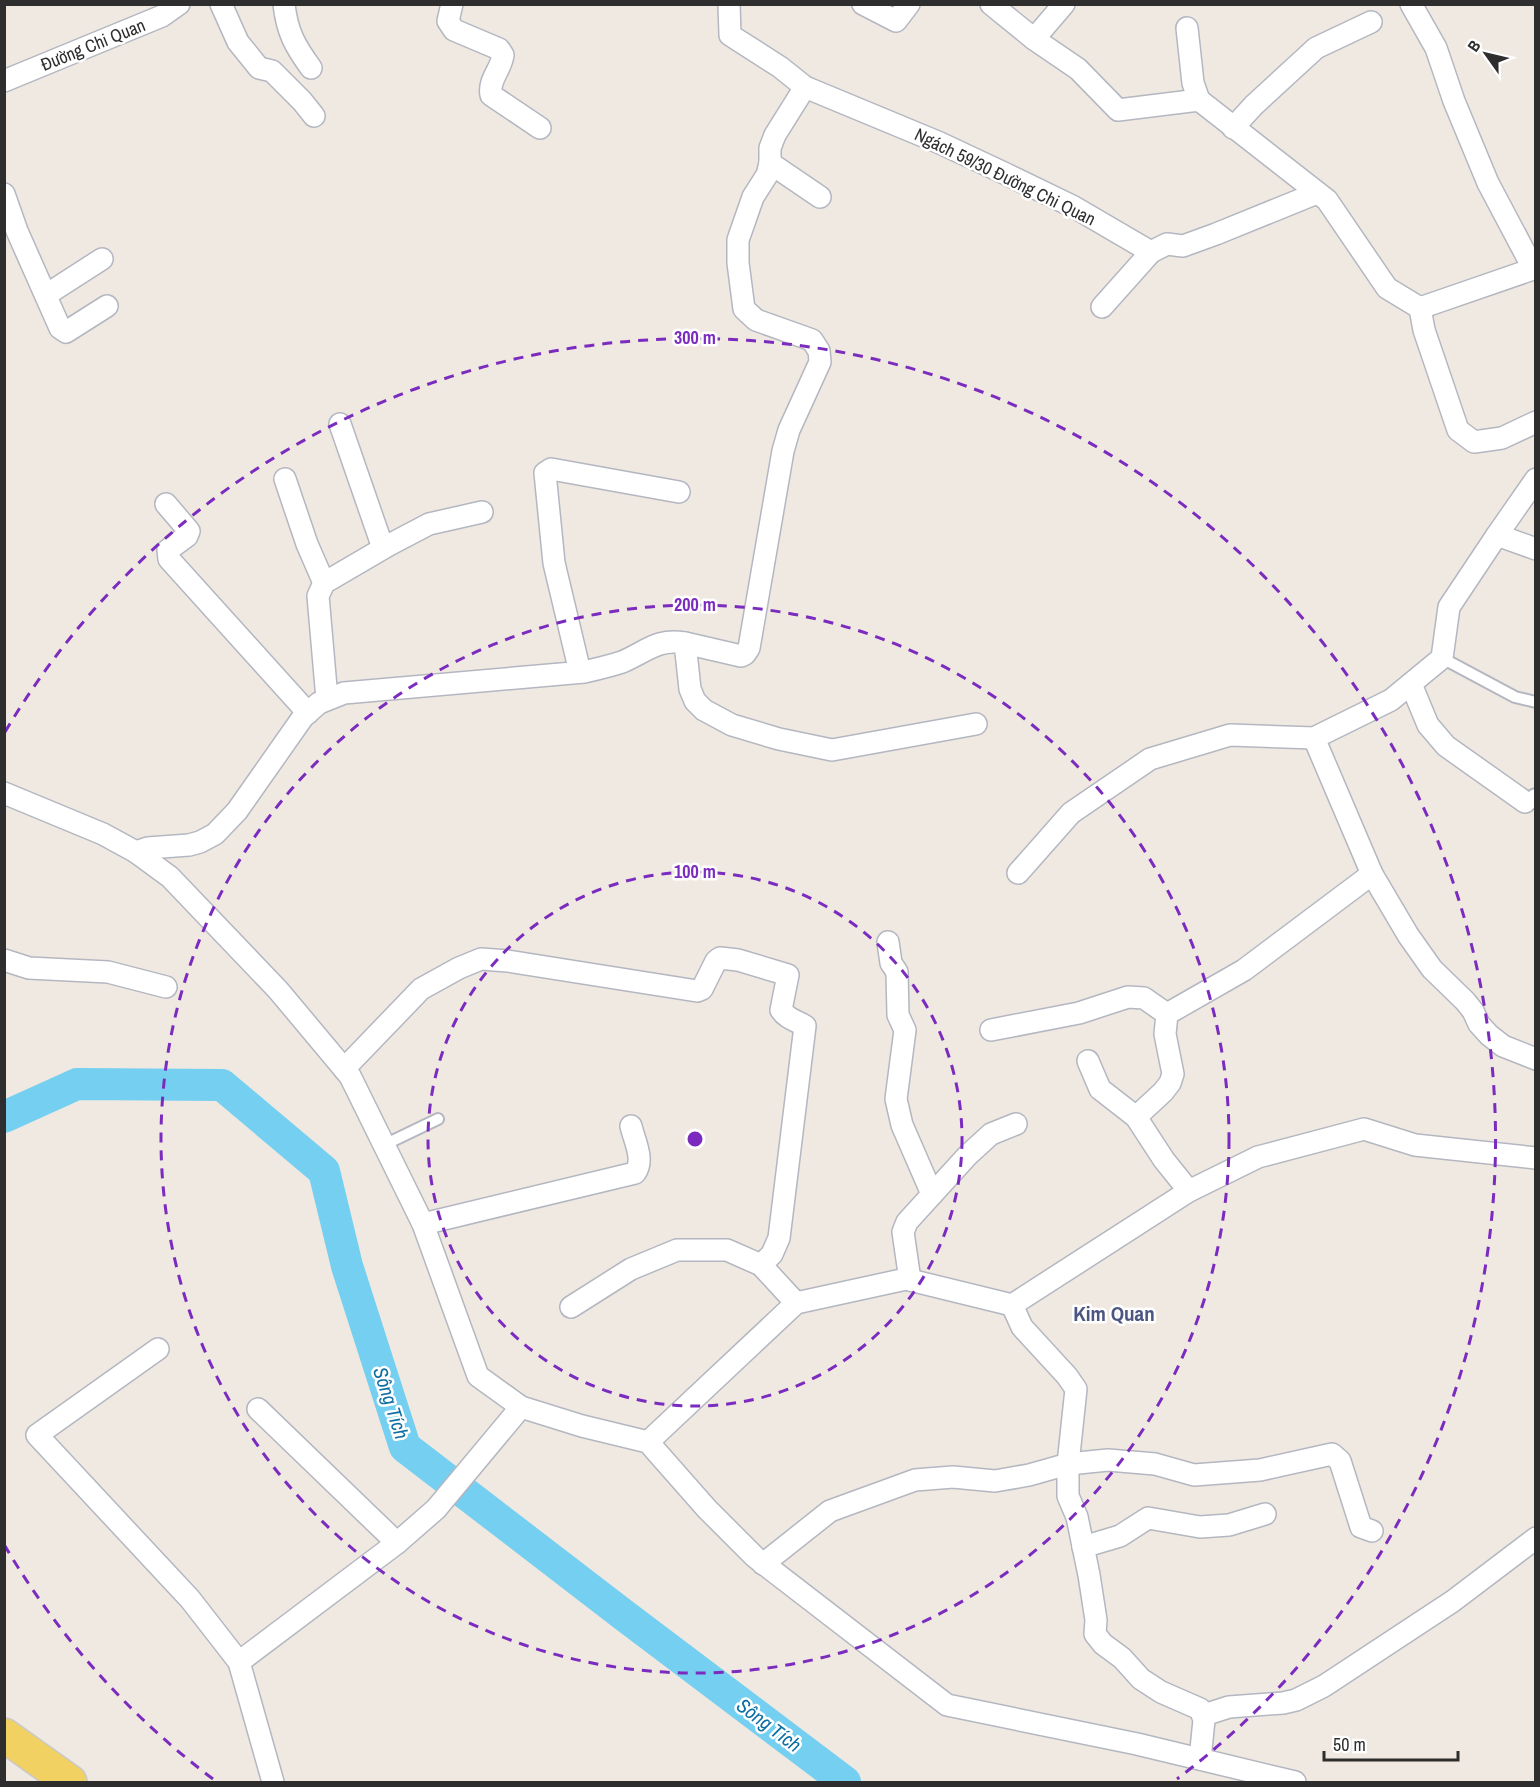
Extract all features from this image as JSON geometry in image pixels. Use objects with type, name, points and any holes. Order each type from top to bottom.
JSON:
[{"type":"main road","points":[[4,1735],[70,1782]]},
{"type":"street","name":"Đường Chi Quan","points":[[4,81],[162,16],[179,4]]},
{"type":"street","points":[[222,4],[238,42],[260,68],[272,71],[314,116]]},
{"type":"street","points":[[284,4],[286,27],[295,46],[310,68]]},
{"type":"street","points":[[452,4],[448,21],[454,30],[499,49],[503,56],[490,87],[491,95],[540,128]]},
{"type":"street","name":"Ngách 59/30 Đường Chi Quan","points":[[729,4],[730,35],[780,67],[805,87],[997,169],[1074,207],[1151,252]]},
{"type":"street","points":[[863,4],[896,21],[909,4]]},
{"type":"street","points":[[992,4],[1034,39],[1078,69],[1118,110],[1199,100]]},
{"type":"street","points":[[1034,39],[1064,4]]},
{"type":"street","points":[[1411,4],[1436,48],[1454,101],[1488,183],[1534,268],[1420,308]]},
{"type":"street","points":[[1233,128],[1254,105],[1316,48],[1371,22]]},
{"type":"street","points":[[1188,28],[1193,83],[1199,100],[1327,200],[1387,288],[1420,308],[1458,430],[1474,442],[1502,438],[1536,422]]},
{"type":"street","points":[[136,852],[148,848],[200,842],[209,838],[222,828],[254,789],[291,733],[308,713],[327,699],[344,693],[580,672],[621,662],[660,643],[674,641],[741,656],[745,654],[749,648],[781,463],[789,430],[820,362],[819,351],[812,340],[756,320],[744,309],[738,263],[738,240],[753,197],[767,175],[770,148],[775,135],[805,87]]},
{"type":"street","points":[[770,163],[820,197]]},
{"type":"street","points":[[1102,307],[1151,252],[1167,244],[1183,246],[1317,193]]},
{"type":"street","points":[[4,194],[17,231],[60,327],[66,332],[107,306]]},
{"type":"street","points":[[46,295],[102,259]]},
{"type":"street","points":[[340,424],[384,548]]},
{"type":"street","points":[[580,672],[554,563],[545,473],[551,469],[679,492]]},
{"type":"street","points":[[285,479],[307,544],[324,583]]},
{"type":"street","points":[[1018,873],[1071,813],[1150,759],[1230,735],[1314,738],[1391,700],[1442,658],[1449,607],[1536,479]]},
{"type":"street","points":[[165,504],[189,531],[187,536],[168,550],[169,559],[308,713]]},
{"type":"street","points":[[327,699],[318,596],[324,583],[429,524],[482,512]]},
{"type":"street","points":[[1497,535],[1536,549]]},
{"type":"street","points":[[685,643],[690,689],[695,701],[704,710],[723,720],[778,739],[832,750],[976,724]]},
{"type":"street","points":[[1411,684],[1428,725],[1446,746],[1531,797]]},
{"type":"street","points":[[1314,738],[1372,874],[1408,935],[1432,969],[1466,1001],[1479,1024],[1489,1035],[1503,1046],[1536,1059]]},
{"type":"street","points":[[4,793],[103,834],[136,852],[170,877],[270,981],[350,1076],[423,1224],[478,1376],[516,1413],[648,1442],[707,1509],[764,1564],[947,1705],[1137,1744],[1295,1782]]},
{"type":"street","points":[[1167,1014],[1244,970],[1372,874]]},
{"type":"street","points":[[888,942],[891,963],[897,972],[898,1015],[905,1030],[896,1099],[902,1125],[932,1194]]},
{"type":"street","points":[[344,1069],[421,989],[481,959],[508,961],[697,991],[702,989],[716,961],[720,958],[738,960],[788,975],[781,1010],[787,1019],[805,1026],[779,1238],[772,1254],[761,1266]]},
{"type":"street","points":[[4,960],[29,968],[108,972],[166,987]]},
{"type":"street","points":[[992,1030],[1079,1013],[1128,997],[1144,998],[1167,1014]]},
{"type":"street","points":[[1136,1117],[1163,1092],[1173,1074],[1165,1034],[1167,1014]]},
{"type":"street","points":[[1088,1061],[1100,1089],[1136,1117],[1164,1160],[1189,1191]]},
{"type":"street","points":[[910,1280],[903,1232],[907,1222],[968,1155],[992,1134],[1016,1124]]},
{"type":"street","points":[[423,1224],[635,1173],[640,1166],[631,1126]]},
{"type":"street","points":[[648,1442],[796,1303],[906,1279],[1012,1305],[1189,1191],[1258,1157],[1364,1129],[1415,1145],[1536,1158]]},
{"type":"street","points":[[571,1307],[631,1269],[677,1250],[727,1250],[761,1266],[796,1303]]},
{"type":"street","points":[[1012,1305],[1022,1327],[1076,1389],[1068,1464],[1068,1496],[1077,1517],[1083,1547],[1096,1620],[1095,1634],[1141,1679],[1161,1692],[1197,1706],[1204,1714],[1200,1759]]},
{"type":"street","points":[[158,1349],[37,1435],[190,1599],[239,1662],[273,1782]]},
{"type":"street","points":[[258,1409],[397,1543]]},
{"type":"street","points":[[239,1662],[397,1543],[436,1509],[516,1413]]},
{"type":"street","points":[[764,1564],[830,1511],[915,1480],[953,1478],[995,1480],[1029,1475],[1068,1464],[1108,1460],[1155,1464],[1194,1475],[1260,1470],[1332,1454],[1340,1461],[1361,1527],[1372,1531]]},
{"type":"street","points":[[1083,1547],[1120,1536],[1148,1518],[1200,1527],[1229,1525],[1265,1514]]},
{"type":"street","points":[[1204,1714],[1228,1707],[1296,1700],[1324,1686],[1453,1601],[1536,1538]]},
{"type":"lane","points":[[1442,658],[1515,697],[1536,702]]},
{"type":"lane","points":[[384,1144],[438,1119]]},
{"type":"waterway","name":"Sông Tích","points":[[4,1117],[77,1084],[222,1085],[324,1171],[347,1266],[405,1447],[845,1782]]},
{"type":"district","name":"Kim Quan","points":[[1114,1314]]}]
